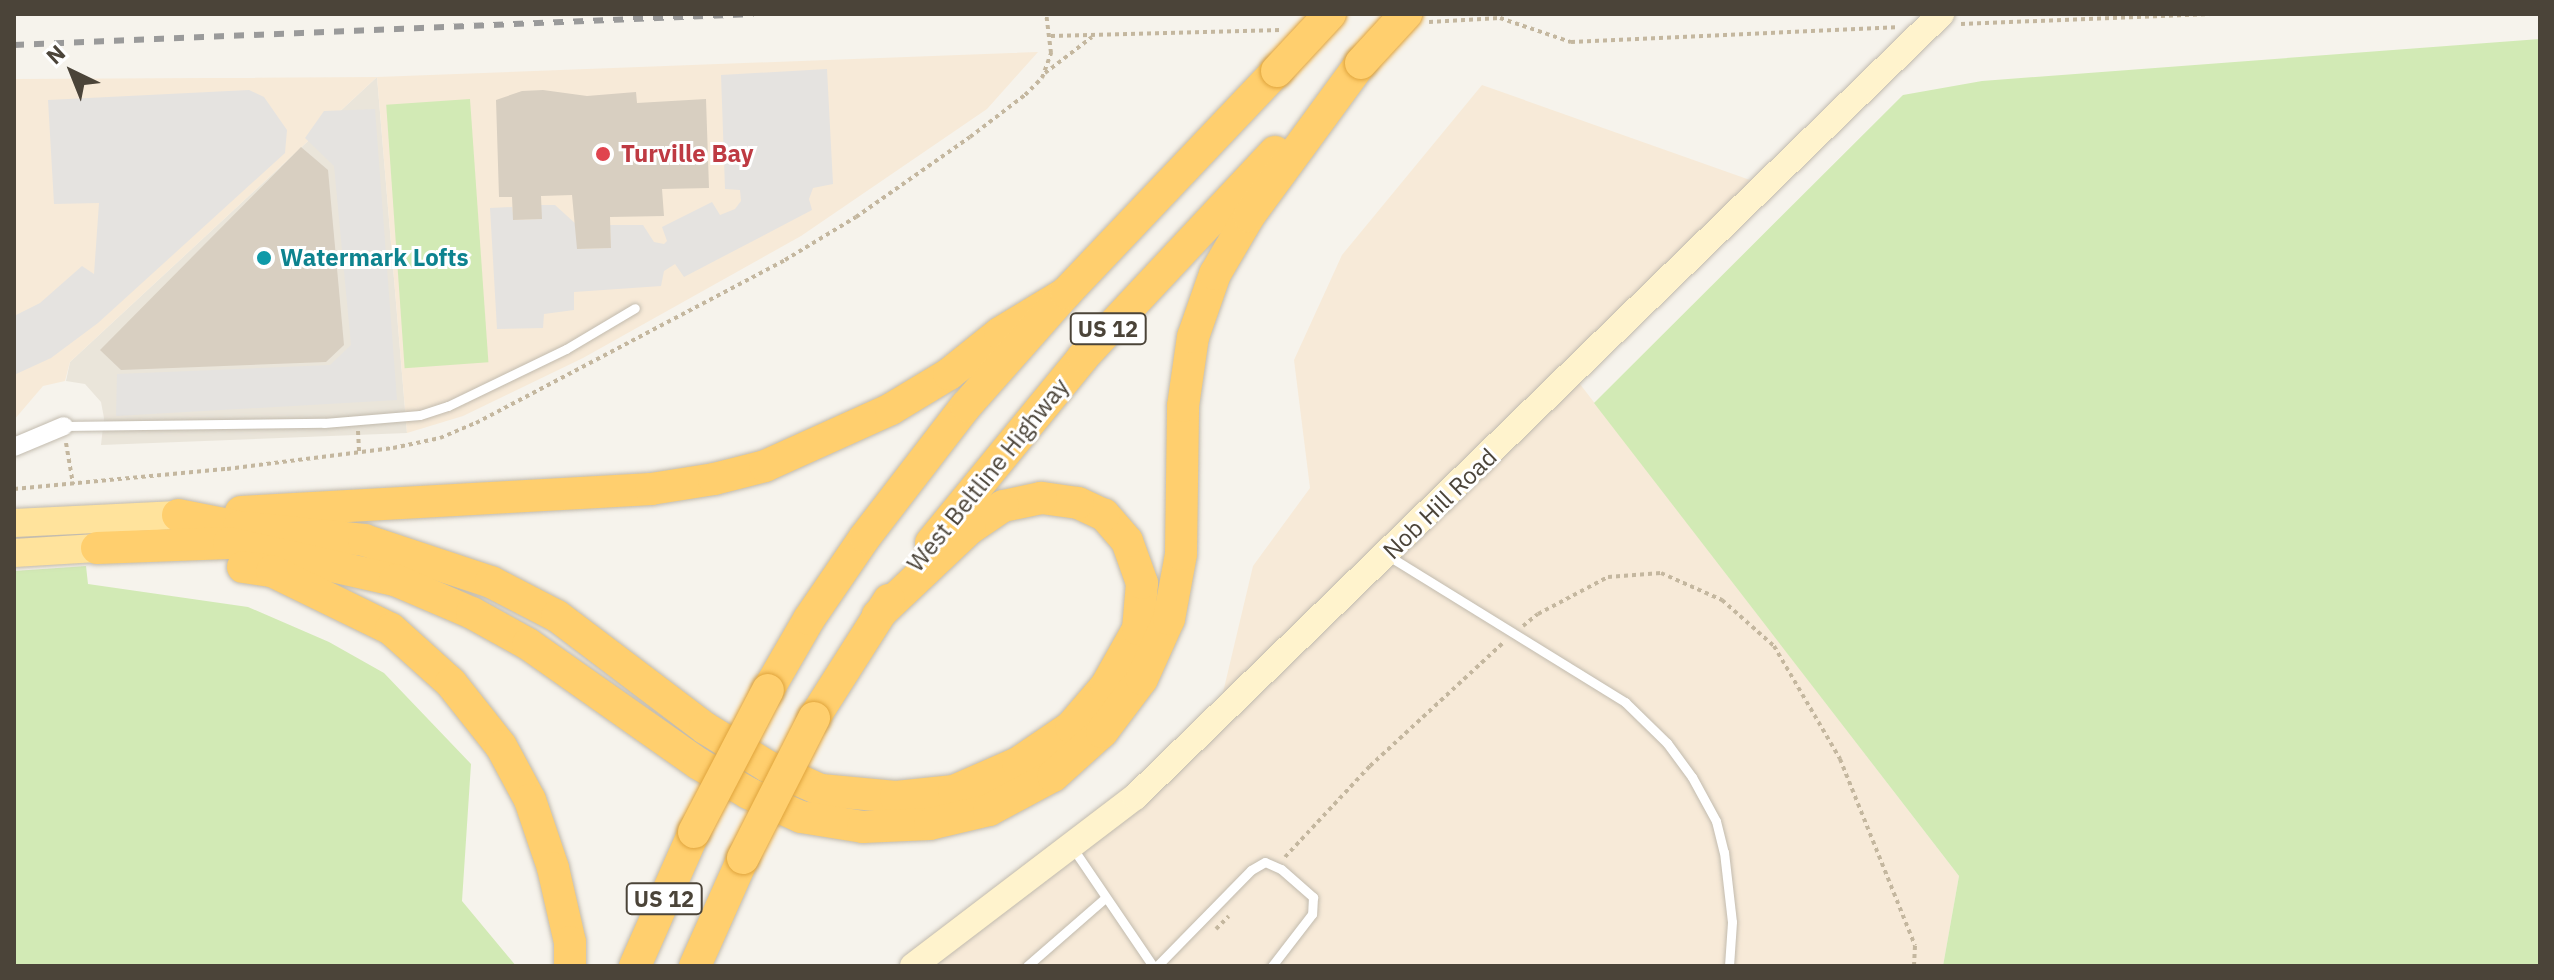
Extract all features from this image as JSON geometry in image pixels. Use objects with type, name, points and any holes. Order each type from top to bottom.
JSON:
[{"type":"highway","name":"US 12","points":[[635,966],[694,832],[768,690],[809,619],[865,537],[966,406],[1066,293],[1330,14]]},
{"type":"highway","name":"West Beltline Highway","points":[[695,966],[743,858],[814,718],[878,615],[953,514],[1083,357],[1361,63],[1414,18]]},
{"type":"highway","points":[[97,548],[229,543],[395,580],[472,613],[528,644],[699,764],[748,793],[801,817],[863,827],[930,824],[989,810],[1053,776],[1102,732],[1142,679],[1169,619],[1181,554],[1183,406],[1197,325],[1215,274],[1249,216],[1361,63]]},
{"type":"highway","points":[[178,515],[651,489],[714,479],[765,466],[875,418],[949,374],[1000,333],[1066,293]]},
{"type":"highway","points":[[178,515],[239,527],[364,540],[491,582],[557,616],[705,728],[767,766],[821,790],[896,797],[954,791],[1018,763],[1071,727],[1106,686],[1138,629],[1142,583],[1127,541],[1104,515],[1078,503],[1041,498],[1003,506],[970,528],[878,615]]},
{"type":"highway","points":[[97,548],[272,571],[391,629],[451,683],[501,746],[530,800],[553,868],[570,942],[570,966]]},
{"type":"main road","points":[[14,523],[178,515]]},
{"type":"main road","points":[[14,553],[97,548]]},
{"type":"street","name":"Nob Hill Road","points":[[913,966],[1135,797],[1935,20]]},
{"type":"street","points":[[14,447],[64,426]]},
{"type":"lane","points":[[64,426],[393,419],[448,406],[566,349],[635,308]]},
{"type":"lane","points":[[1387,555],[1625,702],[1647,720],[1692,777],[1716,821],[1724,852],[1732,922],[1729,966]]},
{"type":"lane","points":[[1072,847],[1155,966],[1251,870],[1265,862],[1275,867],[1313,897],[1312,914],[1272,966]]},
{"type":"lane","points":[[1027,966],[1105,898]]},
{"type":"path","points":[[1046,14],[1051,36],[1283,30]]},
{"type":"path","points":[[1414,18],[1500,18],[1571,42],[1608,42],[1935,20],[2211,14]]},
{"type":"path","points":[[1043,75],[1094,35]]},
{"type":"path","points":[[357,421],[359,452]]},
{"type":"path","points":[[64,426],[73,484]]},
{"type":"path","points":[[1275,867],[1370,766],[1538,614],[1608,577],[1661,573],[1722,600],[1774,646],[1840,759],[1915,946],[1914,966]]},
{"type":"path","points":[[1209,936],[1238,906]]},
{"type":"shaded area","points":[[1038,52],[987,109],[801,236],[583,358],[463,416],[407,433],[377,77]]},
{"type":"shaded area","points":[[827,69],[833,184],[813,188],[809,199],[812,210],[684,277],[675,264],[664,271],[661,286],[574,292],[574,310],[544,314],[543,328],[497,329],[490,208],[512,207],[514,220],[541,219],[541,205],[555,205],[577,225],[577,249],[611,248],[610,225],[643,225],[654,242],[664,244],[667,241],[662,227],[712,202],[720,215],[735,209],[741,201],[740,190],[725,189],[721,75]]},
{"type":"shaded area","points":[[377,77],[407,433],[101,445],[104,418],[101,402],[85,384],[66,381],[70,362]]},
{"type":"shaded area","points":[[377,77],[70,362],[65,381],[43,386],[14,420],[14,79]]},
{"type":"shaded area","points":[[1482,85],[1767,186],[1573,375],[1959,876],[1943,966],[913,966],[1216,722],[1253,566],[1310,488],[1294,360],[1342,255]]},
{"type":"shaded area","points":[[249,90],[264,97],[287,130],[285,153],[98,323],[51,358],[14,375],[14,316],[40,303],[82,266],[94,274],[99,203],[54,204],[48,100]]},
{"type":"shaded area","points":[[375,109],[397,400],[116,416],[117,374],[330,365],[351,345],[334,166],[305,138],[324,111]]},
{"type":"green space","points":[[2540,39],[2540,966],[1943,966],[1959,876],[1594,403],[1903,95],[1982,81]]},
{"type":"green space","points":[[470,99],[488,362],[405,368],[386,105]]},
{"type":"green space","points":[[86,566],[88,584],[248,607],[329,642],[384,673],[471,764],[462,901],[516,966],[14,966],[14,571]]},
{"type":"building","name":"Turville Bay","points":[[543,90],[587,96],[636,92],[637,103],[706,99],[709,188],[662,189],[664,216],[610,217],[611,248],[577,249],[572,195],[541,196],[542,219],[513,220],[512,197],[499,197],[496,100],[522,91]]},
{"type":"building","name":"Watermark Lofts","points":[[301,147],[328,170],[344,345],[326,362],[121,370],[100,350]]},
{"type":"railway","points":[[14,45],[753,14]]},
{"type":"place","name":"Turville Bay","points":[[603,154]]},
{"type":"place","name":"Watermark Lofts","points":[[264,258]]}]
